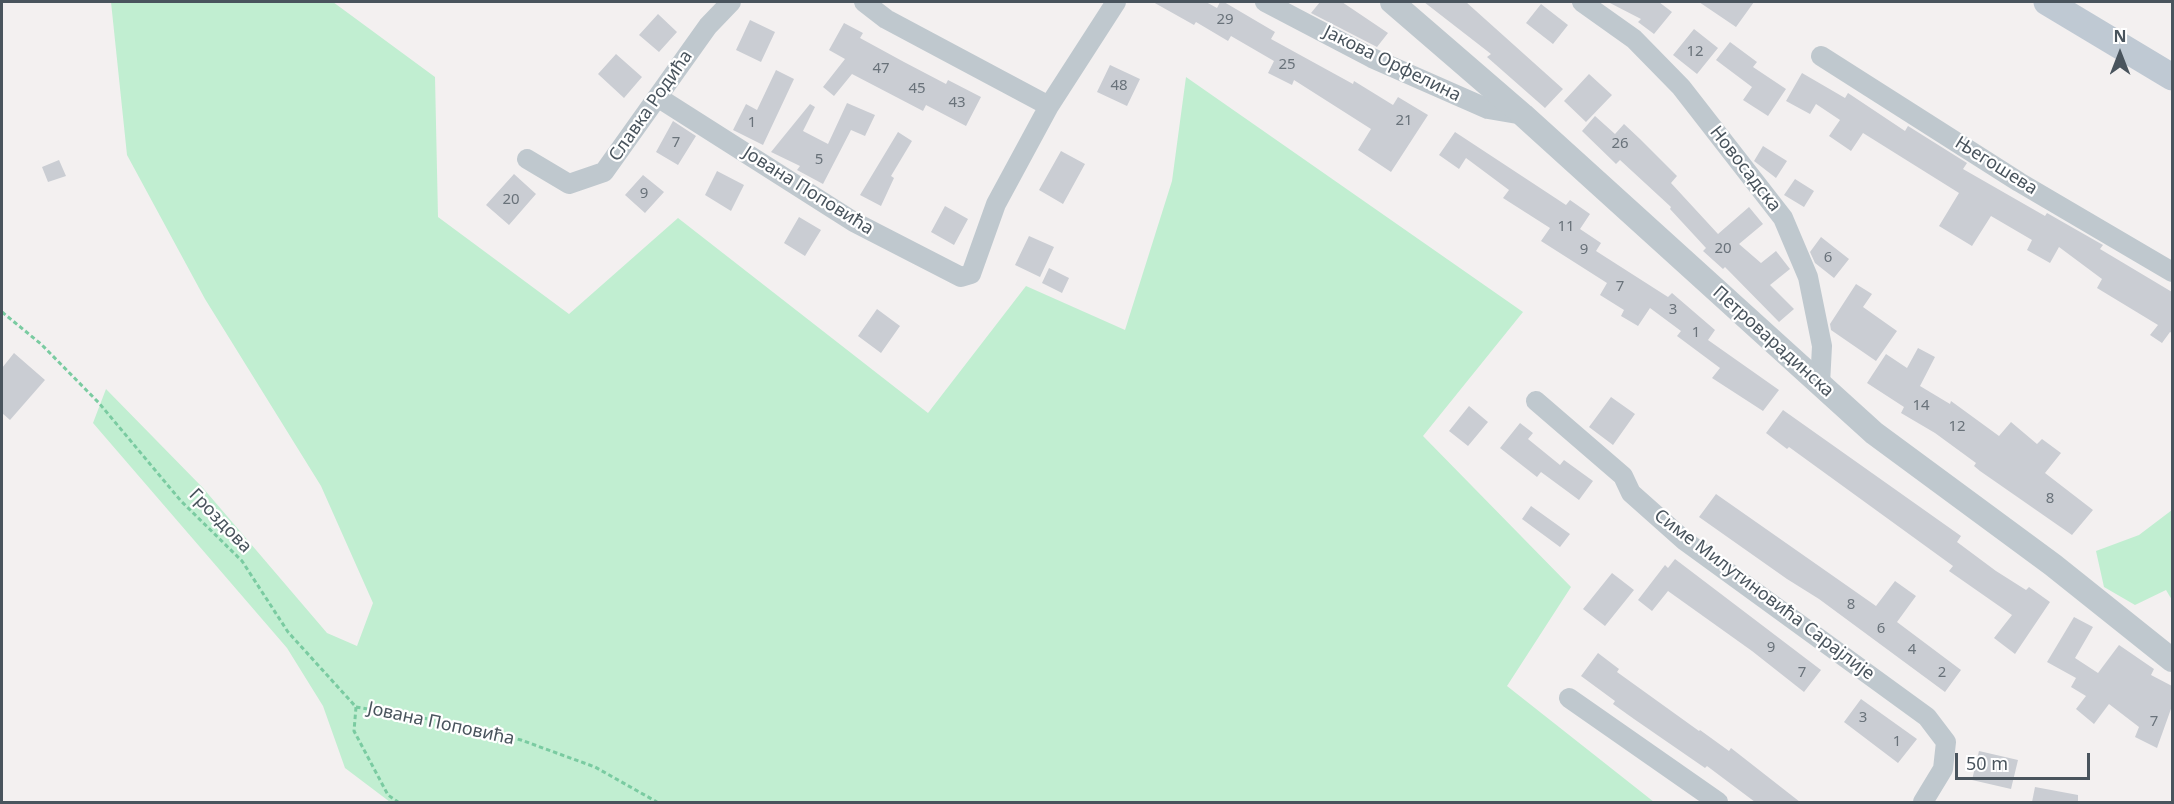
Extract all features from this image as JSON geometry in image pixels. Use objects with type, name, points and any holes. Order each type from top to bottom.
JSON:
[{"type":"main road","points":[[2047,2],[2172,77]]},
{"type":"street","name":"Славка Родића","points":[[526,159],[569,184],[604,172],[708,26],[731,2]]},
{"type":"street","points":[[864,2],[886,19],[1049,106],[1116,2]]},
{"type":"street","name":"Јакова Орфелина","points":[[1265,2],[1372,57],[1488,110],[1523,115]]},
{"type":"street","name":"Петроварадинска","points":[[1392,2],[1523,115],[1874,433],[2053,565],[2172,660]]},
{"type":"street","name":"Новосадска","points":[[1582,2],[1634,39],[1681,87],[1783,218],[1808,277],[1822,346],[1820,384]]},
{"type":"street","name":"Његошева","points":[[1821,56],[2019,182],[2172,272]]},
{"type":"street","name":"Јована Поповића","points":[[658,98],[854,222],[960,277],[971,274],[996,204],[1049,106]]},
{"type":"street","name":"Симе Милутиновића Сарајлије","points":[[1536,401],[1623,476],[1631,493],[1685,541],[1927,717],[1946,742],[1943,769],[1923,802]]},
{"type":"street","points":[[1569,698],[1718,802]]},
{"type":"path","name":"Гроздова","points":[[2,312],[41,344],[99,403],[181,501],[242,561],[288,632],[356,707]]},
{"type":"path","points":[[356,707],[354,731],[388,795],[398,802]]},
{"type":"path","name":"Јована Поповића","points":[[356,707],[464,725],[521,740],[595,767],[657,802]]},
{"type":"green space","points":[[111,2],[333,2],[435,77],[438,217],[569,314],[678,218],[928,413],[1026,286],[1125,330],[1172,181],[1186,77],[1523,312],[1423,436],[1571,587],[1507,686],[1654,802],[390,802],[345,768],[323,706],[287,648],[93,423],[106,389],[203,488],[327,633],[357,646],[373,603],[321,486],[205,299],[127,155]]},
{"type":"green space","points":[[2172,510],[2172,600],[2166,590],[2135,605],[2104,587],[2096,551],[2139,535]]},
{"type":"building","points":[[1153,2],[1206,2],[1217,8],[1220,2],[1224,2],[1275,32],[1271,39],[1353,84],[1354,81],[1393,105],[1398,97],[1428,115],[1391,172],[1358,150],[1371,129],[1294,80],[1292,85],[1268,73],[1274,61],[1231,36],[1228,41],[1196,22],[1194,25]]},
{"type":"building","points":[[1320,2],[1342,2],[1388,33],[1377,47],[1311,13]]},
{"type":"building","points":[[1424,2],[1466,2],[1563,89],[1545,108],[1487,57],[1491,54]]},
{"type":"building","points":[[1608,2],[1659,2],[1672,12],[1654,34],[1638,22],[1641,19]]},
{"type":"building","points":[[1699,2],[1754,2],[1736,27]]},
{"type":"building","points":[[1541,4],[1568,25],[1553,44],[1526,23]]},
{"type":"building","points":[[658,14],[677,32],[659,52],[639,35]]},
{"type":"building","points":[[750,20],[775,32],[761,62],[736,50]]},
{"type":"building","points":[[844,23],[863,33],[860,38],[904,62],[946,84],[948,80],[981,97],[966,126],[926,105],[923,111],[852,74],[834,96],[823,87],[845,59],[829,50]]},
{"type":"building","points":[[1694,29],[1718,48],[1697,74],[1673,55]]},
{"type":"building","points":[[1730,42],[1757,62],[1753,67],[1786,89],[1768,116],[1743,100],[1752,87],[1716,60]]},
{"type":"building","points":[[616,54],[642,77],[624,98],[598,74]]},
{"type":"building","points":[[1110,65],[1140,79],[1127,106],[1097,92]]},
{"type":"building","points":[[776,70],[794,79],[763,145],[733,130],[746,104],[757,110]]},
{"type":"building","points":[[1802,73],[1845,98],[1848,93],[1905,131],[1908,126],[1967,163],[1963,169],[2045,216],[2047,213],[2103,245],[2100,249],[2172,292],[2172,333],[2170,332],[2162,343],[2150,335],[2158,325],[2097,288],[2102,279],[2059,247],[2050,263],[2027,250],[2032,240],[1991,216],[1972,246],[1939,226],[1959,193],[1863,133],[1851,151],[1829,136],[1840,120],[1816,104],[1810,114],[1786,101]]},
{"type":"building","points":[[1589,74],[1612,95],[1586,122],[1564,101]]},
{"type":"building","points":[[847,103],[875,115],[865,136],[851,130],[823,184],[797,170],[800,166],[771,152],[810,104],[815,107],[803,131],[828,144]]},
{"type":"building","points":[[1595,116],[1615,134],[1624,124],[1640,139],[1677,176],[1671,183],[1718,234],[1749,207],[1763,224],[1739,244],[1761,263],[1776,251],[1790,269],[1770,285],[1794,309],[1779,322],[1725,267],[1723,269],[1703,251],[1706,248],[1670,209],[1671,207],[1620,160],[1616,164],[1582,131]]},
{"type":"building","points":[[673,121],[696,136],[678,165],[656,152]]},
{"type":"building","points":[[898,132],[912,141],[891,176],[894,178],[881,206],[860,195]]},
{"type":"building","points":[[1455,132],[1566,205],[1570,200],[1590,214],[1580,229],[1601,243],[1596,251],[1668,297],[1672,293],[1715,330],[1708,340],[1779,390],[1763,411],[1712,378],[1720,368],[1677,336],[1681,331],[1650,308],[1638,326],[1621,316],[1624,310],[1600,295],[1607,283],[1541,241],[1550,228],[1503,198],[1509,190],[1466,158],[1459,169],[1439,155]]},
{"type":"building","points":[[1763,146],[1787,161],[1776,178],[1754,161]]},
{"type":"building","points":[[1061,151],[1085,164],[1063,204],[1039,190]]},
{"type":"building","points":[[59,160],[66,176],[48,182],[42,167]]},
{"type":"building","points":[[717,171],[744,185],[731,211],[705,195]]},
{"type":"building","points":[[514,174],[536,194],[509,225],[486,205]]},
{"type":"building","points":[[643,175],[664,192],[645,213],[625,195]]},
{"type":"building","points":[[1795,179],[1814,191],[1804,207],[1784,195]]},
{"type":"building","points":[[945,206],[968,219],[954,245],[931,232]]},
{"type":"building","points":[[799,217],[821,230],[805,256],[784,243]]},
{"type":"building","points":[[1029,236],[1054,247],[1040,277],[1015,265]]},
{"type":"building","points":[[1821,237],[1849,259],[1834,278],[1815,263],[1810,252]]},
{"type":"building","points":[[1049,268],[1069,278],[1062,293],[1042,283]]},
{"type":"building","points":[[1856,284],[1872,294],[1863,307],[1897,331],[1876,361],[1831,330],[1830,324]]},
{"type":"building","points":[[877,309],[900,326],[881,353],[858,336]]},
{"type":"building","points":[[1918,348],[1935,357],[1920,386],[1950,404],[1951,401],[1999,436],[2011,422],[2037,444],[2042,439],[2061,453],[2045,473],[2093,510],[2072,535],[1980,471],[1974,466],[1976,463],[1935,433],[1901,413],[1904,407],[1867,383],[1886,354],[1907,368]]},
{"type":"building","points":[[14,353],[45,380],[10,420],[2,413],[2,368]]},
{"type":"building","points":[[1611,397],[1635,414],[1613,445],[1589,427]]},
{"type":"building","points":[[1469,406],[1488,422],[1468,446],[1449,431]]},
{"type":"building","points":[[1783,410],[1961,536],[1957,542],[1996,571],[2026,590],[2029,587],[2050,602],[2015,654],[1994,638],[2012,615],[1949,571],[1953,566],[1789,447],[1787,449],[1766,433]]},
{"type":"building","points":[[1520,423],[1533,433],[1528,439],[1560,465],[1564,460],[1593,481],[1579,500],[1541,472],[1537,477],[1500,448]]},
{"type":"building","points":[[1716,494],[1876,606],[1895,581],[1916,596],[1897,622],[1961,670],[1945,692],[1819,599],[1699,517]]},
{"type":"building","points":[[1531,506],[1570,534],[1560,547],[1522,519]]},
{"type":"building","points":[[1675,559],[1821,670],[1804,692],[1752,651],[1668,591],[1652,611],[1638,600],[1665,565],[1668,568]]},
{"type":"building","points":[[1612,573],[1634,590],[1605,626],[1583,609]]},
{"type":"building","points":[[2074,617],[2093,627],[2075,658],[2098,673],[2119,645],[2154,669],[2151,675],[2172,686],[2172,706],[2157,748],[2135,737],[2139,727],[2109,704],[2094,724],[2076,709],[2086,696],[2071,687],[2076,678],[2047,662]]},
{"type":"building","points":[[1598,653],[1619,669],[1617,672],[1699,731],[1729,751],[1731,748],[1800,802],[1755,802],[1707,766],[1705,768],[1613,704],[1615,701],[1581,676]]},
{"type":"building","points":[[1861,699],[1917,739],[1898,763],[1844,722]]},
{"type":"building","points":[[1979,751],[2018,760],[2011,789],[1972,780]]},
{"type":"building","points":[[2035,787],[2078,795],[2078,802],[2032,802]]}]
